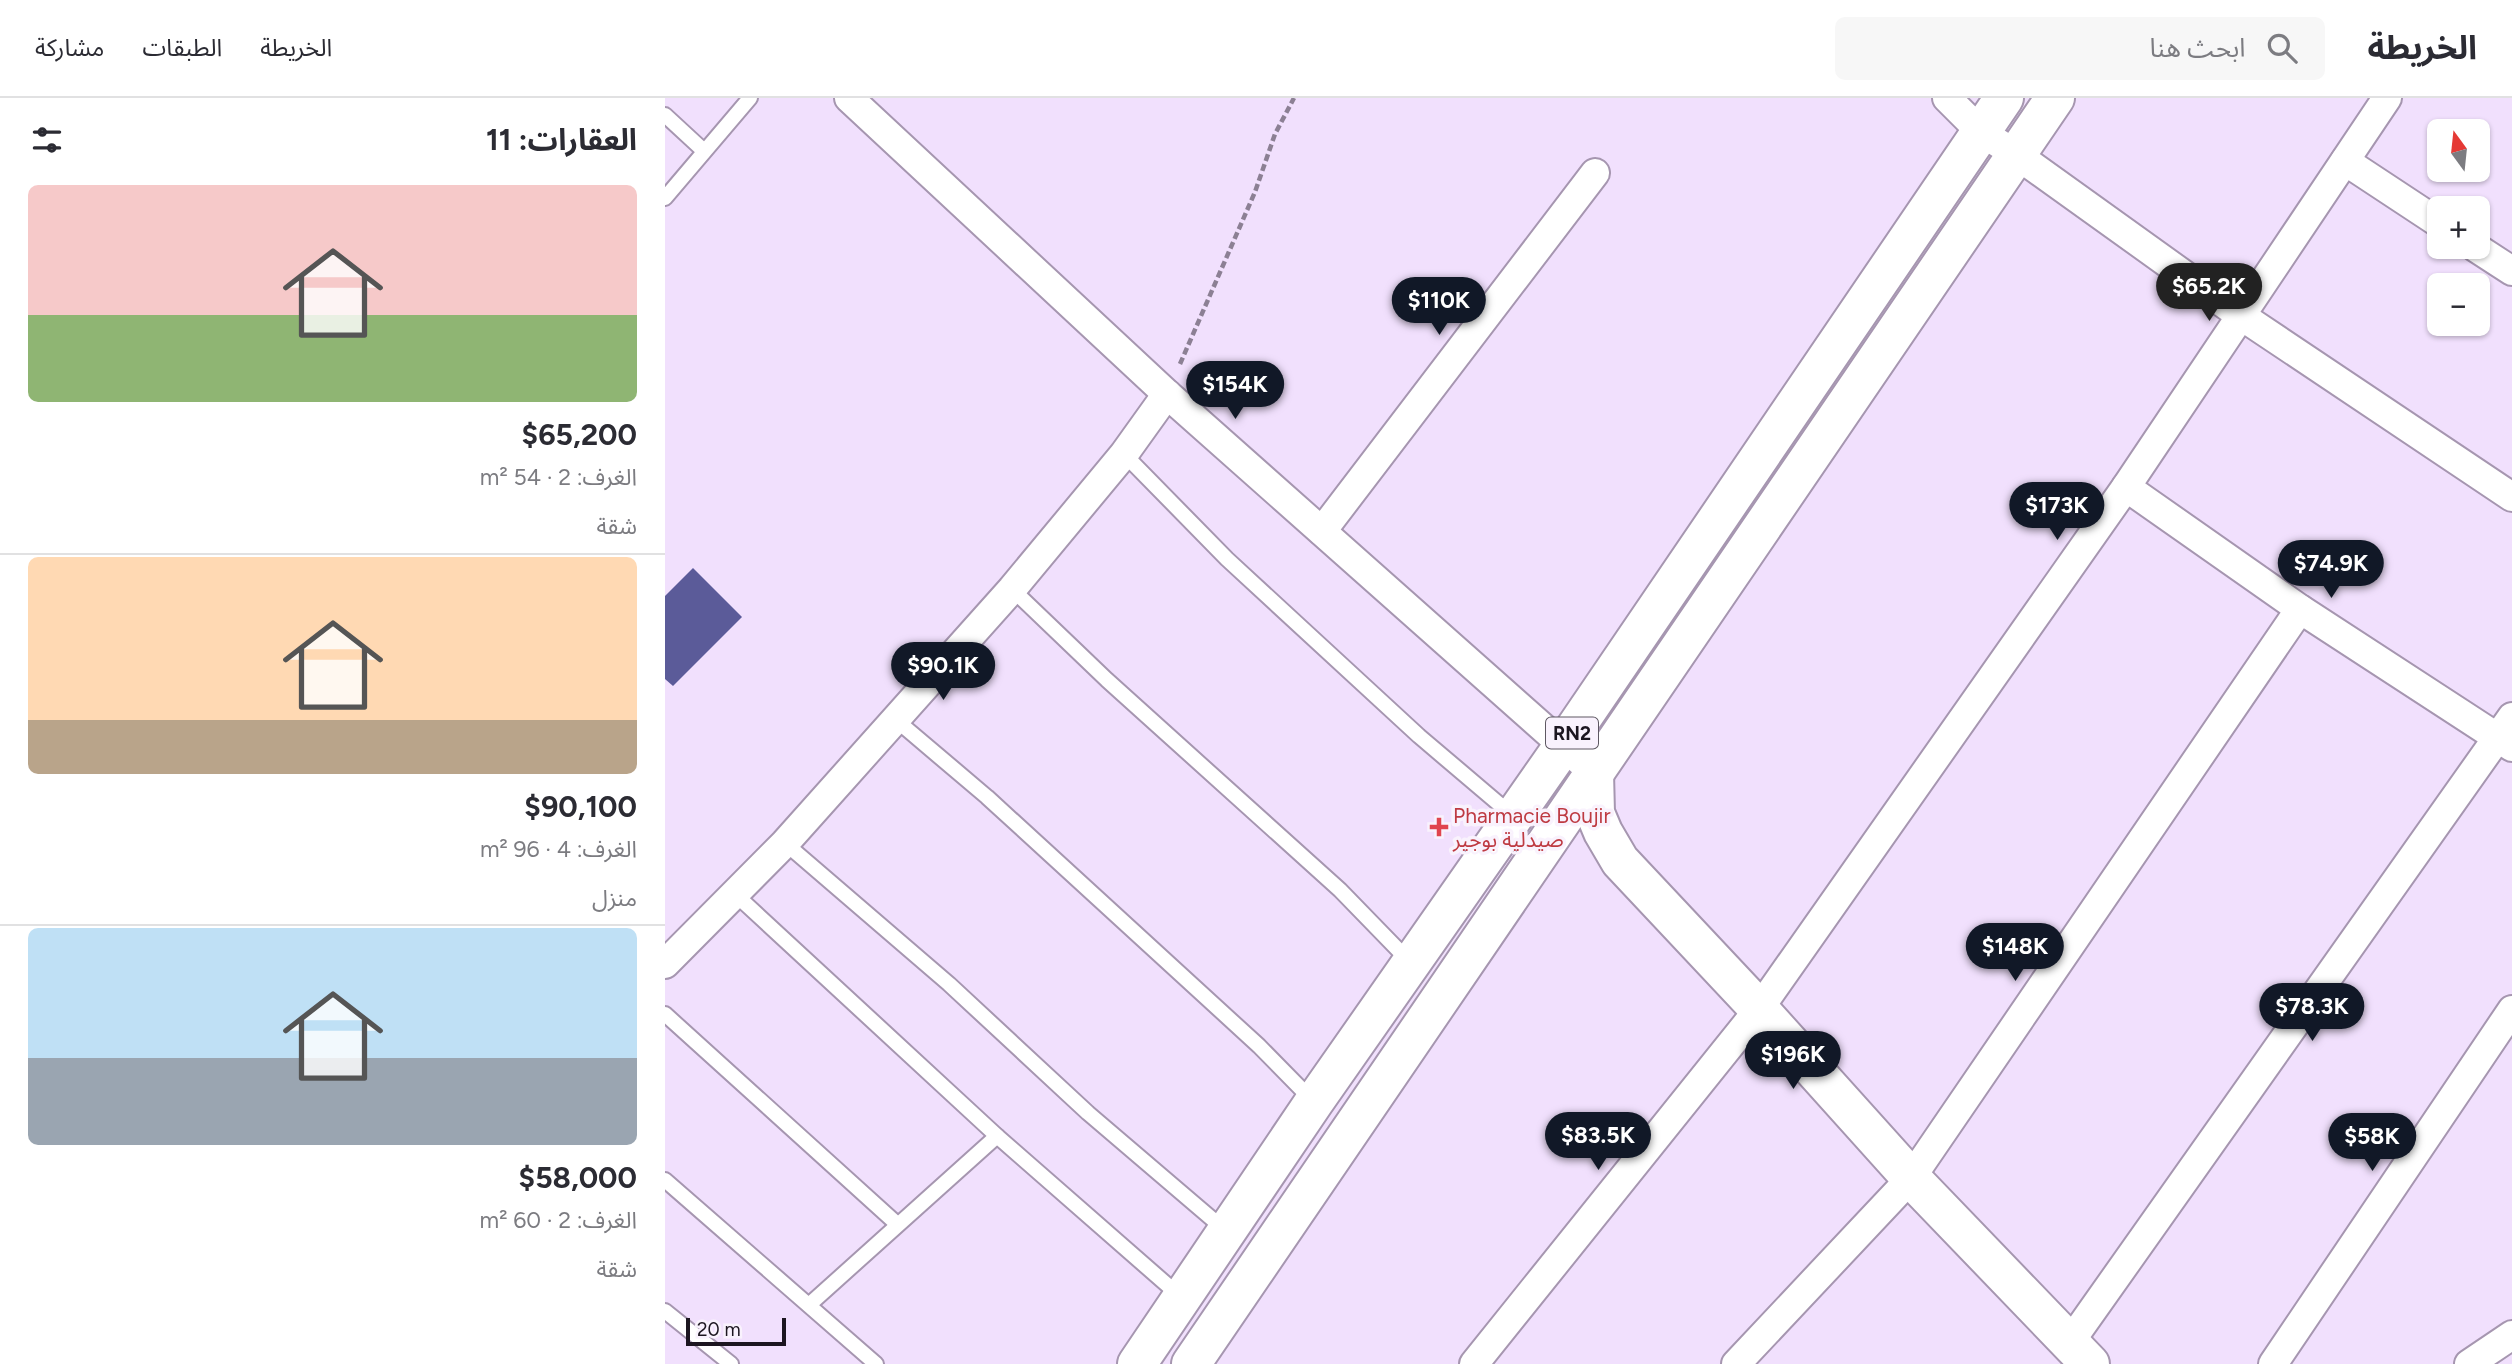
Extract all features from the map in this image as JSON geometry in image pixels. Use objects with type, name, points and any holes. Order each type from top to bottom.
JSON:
[{"type":"main road","name":"RN2","points":[[1137,1364],[1314,1102],[1563,746],[2004,98]]},
{"type":"main road","name":"RN2","points":[[1192,1364],[2055,98]]},
{"type":"main road","points":[[1594,773],[1595,813],[1620,861],[1759,1009],[1911,1178],[2080,1353]]},
{"type":"street","points":[[849,98],[1167,394],[1594,773]]},
{"type":"street","points":[[1947,98],[1981,132],[2240,315],[2512,497]]},
{"type":"street","points":[[1473,1364],[1759,1009],[2126,487],[2387,98]]},
{"type":"street","points":[[2346,161],[2427,215]]},
{"type":"street","points":[[1322,531],[1595,173]]},
{"type":"street","points":[[2490,257],[2512,271]]},
{"type":"street","points":[[665,964],[785,843],[1012,589],[1124,454],[1167,394]]},
{"type":"street","points":[[2080,1353],[2507,734],[2300,609],[2126,487]]},
{"type":"street","points":[[1750,1359],[1911,1178],[2300,609]]},
{"type":"street","points":[[2273,1364],[2512,1010]]},
{"type":"street","points":[[2469,1364],[2512,1335]]},
{"type":"lane","points":[[665,198],[750,98]]},
{"type":"lane","points":[[665,115],[704,151]]},
{"type":"lane","points":[[1124,454],[1227,559],[1419,736],[1513,816]]},
{"type":"lane","points":[[1012,589],[1126,697],[1340,890],[1411,964]]},
{"type":"lane","points":[[895,719],[997,806],[1259,1046],[1314,1102]]},
{"type":"lane","points":[[785,843],[949,984],[1088,1113],[1226,1231]]},
{"type":"lane","points":[[736,894],[997,1136],[1182,1298]]},
{"type":"lane","points":[[665,1014],[897,1224]]},
{"type":"lane","points":[[810,1304],[997,1136]]},
{"type":"lane","points":[[665,1180],[876,1364]]},
{"type":"lane","points":[[665,1311],[731,1364]]},
{"type":"path","points":[[1167,394],[1255,192],[1275,134],[1294,98]]},
{"type":"building","points":[[693,568],[742,617],[673,686],[665,679],[665,596]]},
{"type":"place","name":"Pharmacie Boujir صيدلية بوجير","points":[[1439,827]]}]
